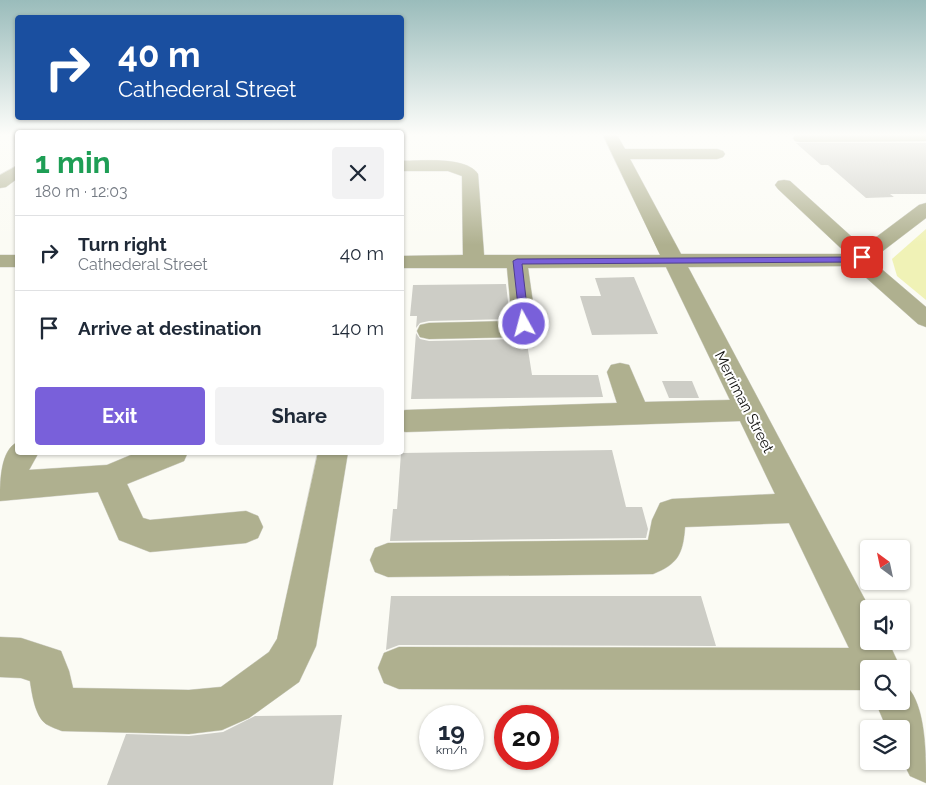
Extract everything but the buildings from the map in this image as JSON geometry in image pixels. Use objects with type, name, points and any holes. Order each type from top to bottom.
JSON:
[{"type":"street","points":[[0,183],[15,172]]},
{"type":"street","points":[[467,172],[470,174],[474,262]]},
{"type":"street","name":"Merriman Street","points":[[629,172],[875,660]]},
{"type":"street","points":[[784,185],[926,319]]},
{"type":"street","points":[[404,262],[860,258],[926,209]]},
{"type":"street","points":[[429,331],[517,329],[522,327],[524,324],[517,261]]},
{"type":"street","points":[[620,372],[635,414]]},
{"type":"street","points":[[406,421],[748,410]]},
{"type":"street","points":[[0,486],[22,455]]},
{"type":"street","points":[[0,486],[108,478],[166,455]]},
{"type":"street","points":[[0,657],[20,658],[46,666],[50,671],[54,700],[62,709],[189,712],[222,708],[234,703],[284,667],[296,646],[332,455]]},
{"type":"street","points":[[108,478],[131,529],[138,533],[150,536],[246,527]]},
{"type":"street","points":[[388,560],[653,557],[662,554],[667,544],[668,521],[672,514],[682,512],[799,508]]},
{"type":"street","points":[[399,668],[860,669]]},
{"type":"street","points":[[901,710],[926,760]]},
{"type":"green space","points":[[926,229],[926,300],[897,276],[892,259]]},
{"type":"route","points":[[524,324],[517,261],[858,260],[862,257]]}]
